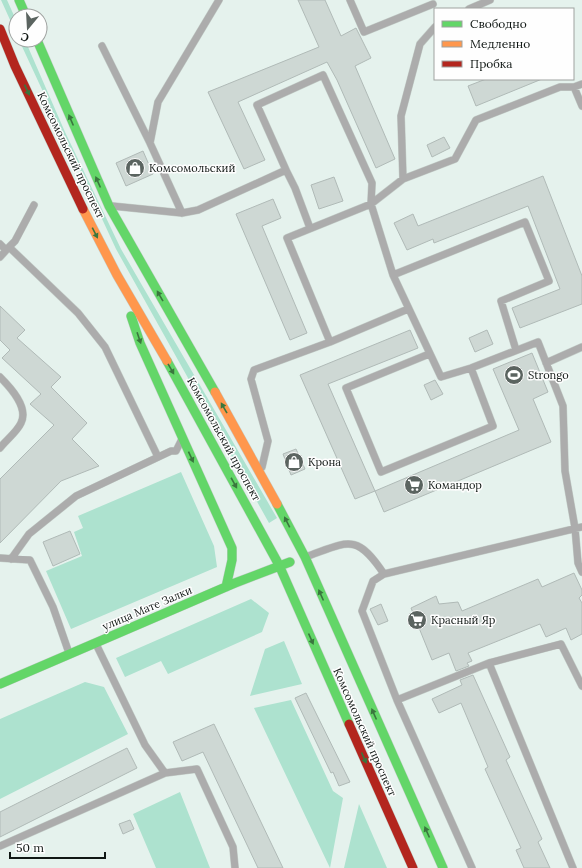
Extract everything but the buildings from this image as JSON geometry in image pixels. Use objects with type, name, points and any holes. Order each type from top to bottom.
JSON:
[{"type":"main road","name":"Комсомольский проспект","points":[[0,29],[15,66],[79,200],[117,275],[185,393],[279,565],[413,868]]},
{"type":"main road","name":"Комсомольский проспект","points":[[40,48],[109,206],[260,472],[305,557],[443,868]]},
{"type":"main road","points":[[117,275],[140,343],[232,548],[232,560],[226,587]]},
{"type":"main road","name":"улица Мате Залки","points":[[0,684],[226,587],[279,565],[305,557]]},
{"type":"lane","points":[[150,143],[158,102],[219,0]]},
{"type":"lane","points":[[350,0],[364,32],[433,4]]},
{"type":"lane","points":[[471,8],[490,0]]},
{"type":"lane","points":[[403,179],[401,116],[420,44],[434,28]]},
{"type":"lane","points":[[102,46],[150,143],[182,213]]},
{"type":"lane","points":[[5,62],[15,66]]},
{"type":"lane","points":[[310,228],[295,188],[257,104],[323,76],[372,183],[371,204],[393,274],[441,377],[471,368],[538,342],[563,406],[565,471],[578,527],[578,563],[582,572]]},
{"type":"lane","points":[[330,342],[287,238],[371,204],[403,179],[455,159],[476,120],[560,87],[574,87],[582,84]]},
{"type":"lane","points":[[574,87],[582,106]]},
{"type":"lane","points":[[109,206],[182,213],[198,210],[286,170]]},
{"type":"lane","points":[[0,257],[15,241],[34,205]]},
{"type":"lane","points":[[393,274],[525,222],[549,281],[500,301],[516,350]]},
{"type":"lane","points":[[0,244],[8,249],[78,313],[105,347],[158,457]]},
{"type":"lane","points":[[260,472],[268,441],[251,379],[254,370],[330,342],[408,309]]},
{"type":"lane","points":[[546,363],[582,347]]},
{"type":"lane","points":[[429,354],[346,388],[381,472],[492,426],[471,368]]},
{"type":"lane","points":[[0,376],[16,394],[22,409],[21,423],[0,448]]},
{"type":"lane","points":[[11,559],[29,534],[76,496],[158,457],[176,451],[182,439]]},
{"type":"lane","points":[[472,868],[397,700],[362,611],[373,581],[384,574],[578,527]]},
{"type":"lane","points":[[305,557],[343,544],[356,545],[370,554],[384,574]]},
{"type":"lane","points":[[0,558],[30,560],[53,607],[69,654]]},
{"type":"lane","points":[[96,643],[145,745],[165,773]]},
{"type":"lane","points":[[397,700],[489,663],[561,644],[582,686]]},
{"type":"lane","points":[[489,663],[574,868]]},
{"type":"lane","points":[[0,846],[165,773],[197,769],[233,847],[234,868]]},
{"type":"green space","points":[[1,0],[7,0],[11,8],[8,8],[8,15]]},
{"type":"green space","points":[[23,48],[28,48],[65,132],[121,249],[277,518],[269,523],[116,249]]},
{"type":"green space","points":[[181,472],[214,546],[217,567],[71,629],[46,571],[82,556],[74,532],[83,528],[78,516]]},
{"type":"green space","points":[[251,599],[269,613],[262,632],[168,674],[161,661],[125,677],[116,658]]},
{"type":"green space","points":[[284,641],[302,684],[250,696],[265,649]]},
{"type":"green space","points":[[85,682],[104,687],[128,734],[0,799],[0,719]]},
{"type":"green space","points":[[291,700],[333,791],[343,798],[330,868],[254,708]]},
{"type":"green space","points":[[180,792],[210,868],[156,868],[133,814]]},
{"type":"green space","points":[[359,804],[387,868],[344,868]]},
{"type":"traffic: fast","points":[[19,0],[22,8]]},
{"type":"traffic: fast","points":[[40,48],[109,206],[215,392]]},
{"type":"traffic: fast","points":[[131,316],[140,343],[232,548],[232,560],[226,587]]},
{"type":"traffic: fast","points":[[167,361],[279,565],[349,724]]},
{"type":"traffic: fast","points":[[277,504],[305,557],[443,868]]},
{"type":"traffic: fast","points":[[0,684],[235,583],[290,562]]},
{"type":"traffic: slow","points":[[83,209],[117,275],[167,361]]},
{"type":"traffic: slow","points":[[215,392],[277,504]]},
{"type":"traffic: jam","points":[[0,29],[15,66],[83,209]]},
{"type":"traffic: jam","points":[[349,724],[413,868]]},
{"type":"place","name":"Комсомольский","points":[[135,168]]},
{"type":"place","name":"Strongo","points":[[514,375]]},
{"type":"place","name":"Крона","points":[[294,462]]},
{"type":"place","name":"Командор","points":[[414,485]]},
{"type":"place","name":"Красный Яр","points":[[417,620]]}]
